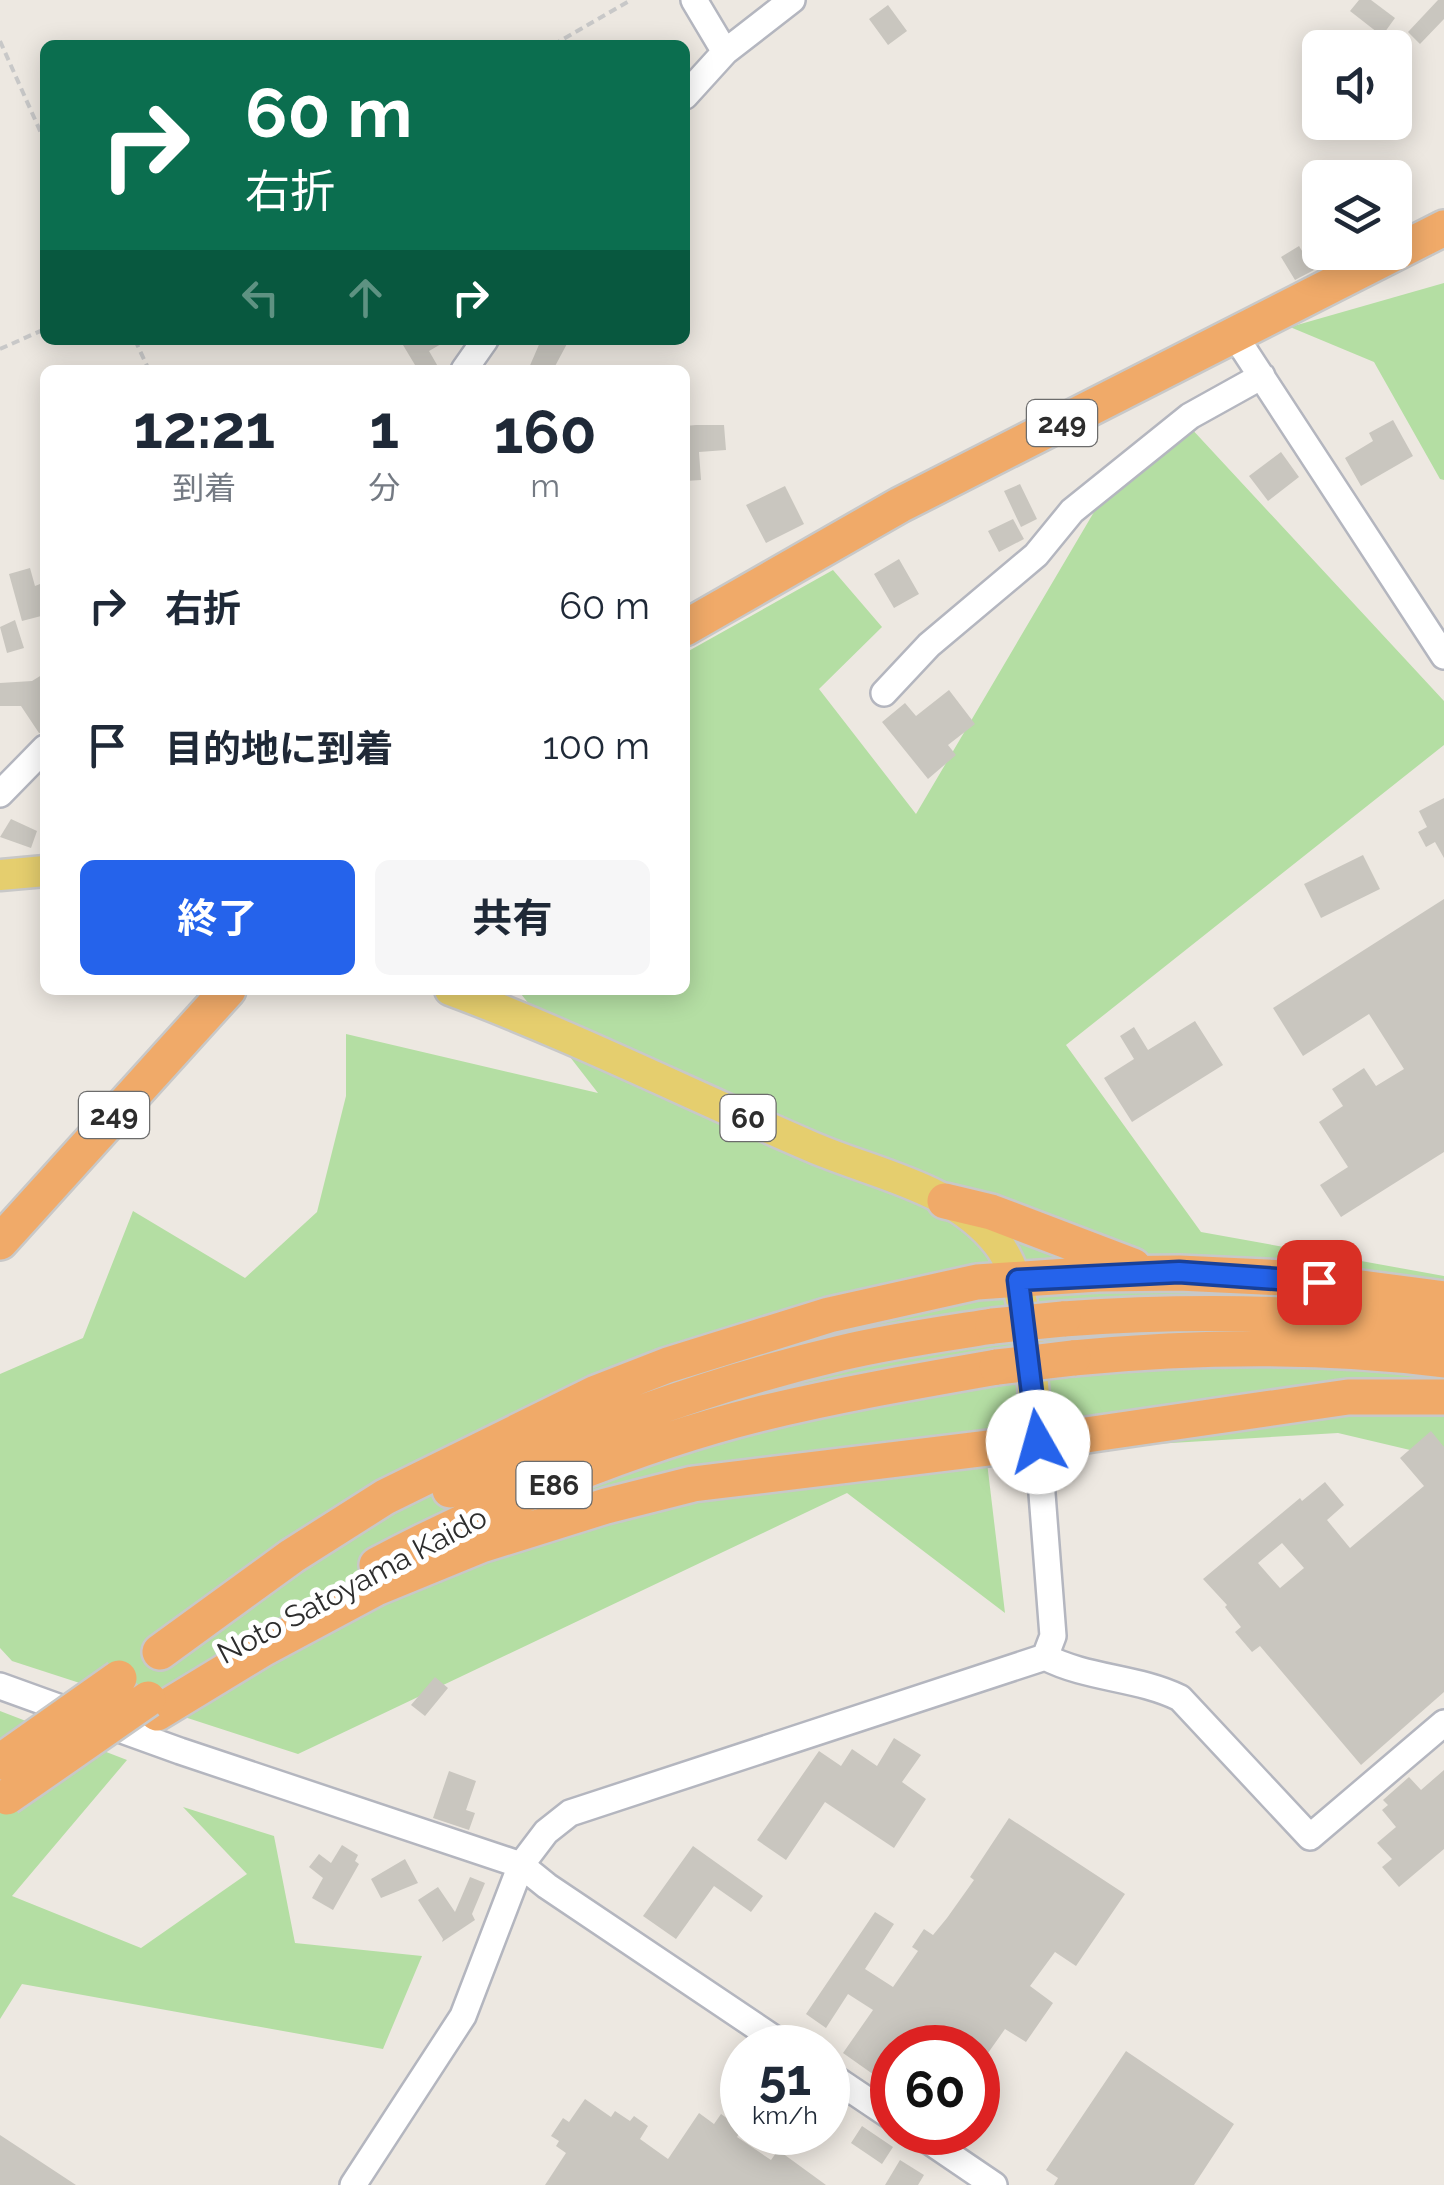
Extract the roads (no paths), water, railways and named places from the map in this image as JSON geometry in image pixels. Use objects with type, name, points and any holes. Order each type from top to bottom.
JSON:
[{"type":"highway","name":"249","points":[[690,625],[900,505],[1444,228]]},
{"type":"highway","name":"249","points":[[0,1242],[223,995]]},
{"type":"highway","points":[[945,1201],[992,1212],[1126,1264],[1165,1273]]},
{"type":"highway","points":[[160,1652],[292,1556],[385,1497],[596,1393],[668,1365],[830,1315],[977,1282],[1165,1273],[1284,1278],[1444,1299]]},
{"type":"highway","name":"Noto Satoyama Kaido","points":[[0,1762],[160,1652],[378,1524],[586,1432],[760,1373],[846,1352],[993,1326],[1063,1319],[1236,1312],[1320,1315],[1444,1329]]},
{"type":"highway","name":"Noto Satoyama Kaido","points":[[152,1706],[265,1626],[390,1558],[583,1473],[755,1415],[857,1392],[1073,1358],[1237,1346],[1322,1348],[1444,1360]]},
{"type":"highway","points":[[4,1800],[62,1759],[152,1706],[376,1588],[481,1545],[606,1506],[693,1484],[765,1473],[1038,1442],[1348,1397],[1444,1397]]},
{"type":"main road","points":[[0,875],[40,871]]},
{"type":"main road","name":"60","points":[[463,995],[528,1019],[815,1148],[909,1183],[973,1219],[999,1244],[1018,1280],[1038,1442]]},
{"type":"street","points":[[694,0],[725,52]]},
{"type":"street","points":[[690,90],[725,52],[792,0]]},
{"type":"street","points":[[1236,336],[1444,656]]},
{"type":"street","points":[[884,693],[929,645],[1036,555],[1072,511],[1190,416],[1262,376]]},
{"type":"street","points":[[0,794],[40,753]]},
{"type":"street","points":[[1038,1442],[1052,1636],[1045,1657]]},
{"type":"street","points":[[353,2185],[463,2016],[521,1865],[546,1832],[570,1813],[1045,1657],[1066,1668],[1154,1685],[1180,1698],[1310,1837],[1444,1723]]},
{"type":"street","points":[[0,1686],[521,1865],[754,2025]]},
{"type":"street","points":[[950,2155],[994,2185]]}]
